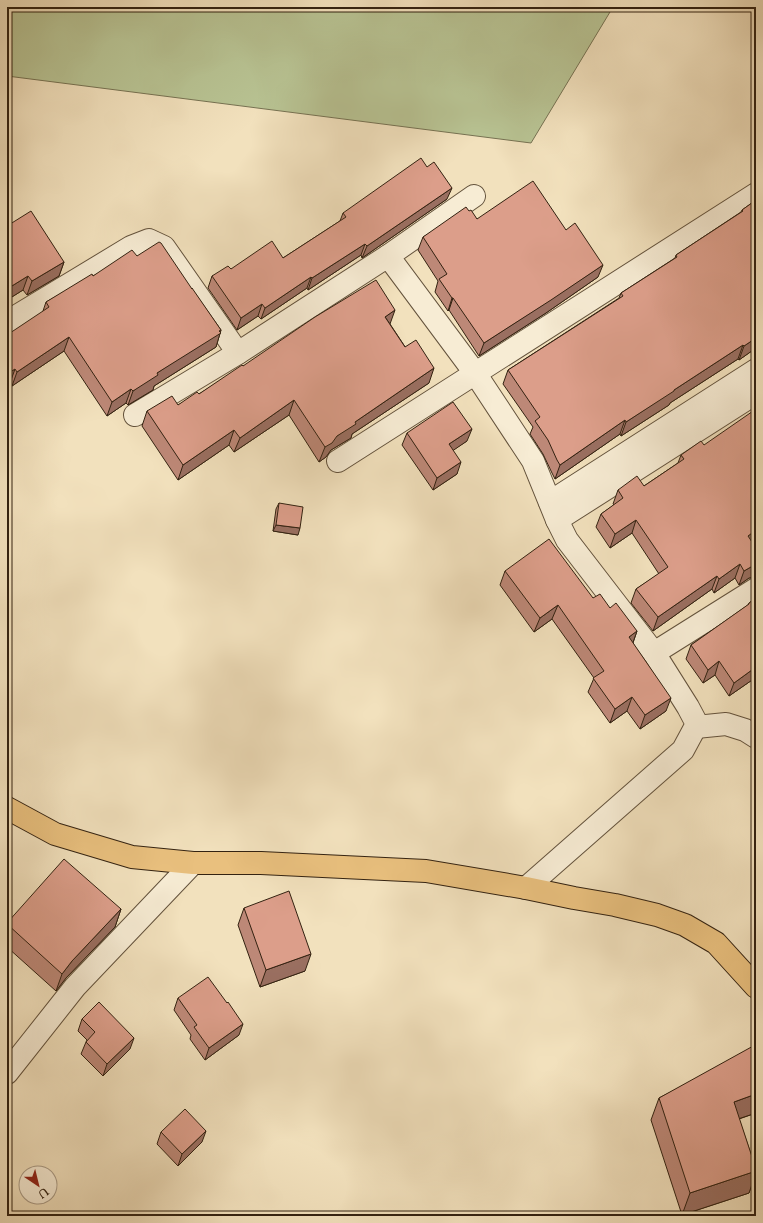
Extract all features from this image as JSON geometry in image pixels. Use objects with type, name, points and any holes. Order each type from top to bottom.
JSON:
[{"type":"main road","points":[[7,808],[55,834],[132,857],[193,863],[261,863],[426,871],[526,888],[615,905],[657,915],[685,925],[716,943],[756,987]]},
{"type":"street","points":[[338,461],[756,194]]},
{"type":"street","points":[[135,415],[238,353],[388,256],[474,196]]},
{"type":"street","points":[[7,322],[131,247],[150,240],[164,247],[238,353]]},
{"type":"street","points":[[388,256],[475,374],[533,461],[553,511],[567,540],[654,653],[688,706],[697,724],[683,750],[526,888]]},
{"type":"street","points":[[553,511],[756,370]]},
{"type":"street","points":[[553,511],[756,393]]},
{"type":"street","points":[[654,653],[756,589]]},
{"type":"street","points":[[696,727],[726,724],[745,730],[756,736]]},
{"type":"street","points":[[7,1073],[75,987],[193,863]]},
{"type":"green space","points":[[7,7],[613,7],[531,143],[7,76]]},
{"type":"building","points":[[421,158],[427,167],[434,162],[452,188],[367,246],[365,244],[312,278],[311,277],[265,308],[262,304],[241,318],[212,276],[228,266],[231,269],[272,241],[283,258],[346,217],[343,213]]},
{"type":"building","points":[[533,181],[566,230],[575,223],[603,265],[484,343],[439,279],[447,274],[423,237],[466,207],[469,211],[471,210],[477,219]]},
{"type":"building","points":[[756,200],[756,338],[626,422],[625,420],[560,465],[548,440],[535,421],[540,417],[508,370],[623,296],[621,293],[677,257],[676,255],[743,211],[742,210]]},
{"type":"building","points":[[31,211],[64,262],[32,281],[28,276],[7,289],[7,248],[10,246],[7,241],[7,226]]},
{"type":"building","points":[[159,242],[221,330],[219,331],[221,333],[157,373],[158,375],[133,391],[131,389],[112,402],[69,337],[17,372],[15,369],[7,374],[7,335],[49,307],[46,302],[92,274],[93,276],[132,250],[137,256]]},
{"type":"building","points":[[376,280],[395,310],[385,317],[405,347],[416,340],[434,368],[355,422],[356,424],[337,436],[332,443],[325,447],[294,400],[240,438],[234,430],[183,465],[147,411],[172,396],[178,405],[197,392],[199,394],[315,317]]},
{"type":"building","points":[[453,402],[472,429],[449,444],[461,462],[437,478],[407,433]]},
{"type":"building","points":[[756,409],[756,530],[748,536],[756,548],[756,564],[744,571],[740,564],[719,579],[717,576],[658,617],[636,589],[668,567],[636,520],[615,534],[601,514],[623,498],[618,490],[637,476],[644,486],[684,459],[681,455],[701,441],[704,445]]},
{"type":"building","points":[[279,503],[303,507],[300,528],[276,525]]},
{"type":"building","points":[[549,539],[593,598],[600,594],[610,608],[616,603],[637,631],[629,637],[671,698],[645,715],[632,697],[615,709],[593,678],[604,671],[558,605],[540,618],[505,571]]},
{"type":"building","points":[[756,598],[756,667],[734,683],[719,661],[708,670],[691,645]]},
{"type":"building","points":[[64,859],[121,909],[72,961],[62,974],[7,923]]},
{"type":"building","points":[[289,891],[311,954],[266,970],[244,908]]},
{"type":"building","points":[[208,977],[243,1024],[209,1048],[194,1027],[197,1025],[178,998]]},
{"type":"building","points":[[99,1002],[134,1038],[107,1064],[86,1042],[95,1032],[82,1019]]},
{"type":"building","points":[[755,1045],[756,1094],[734,1102],[756,1171],[690,1193],[659,1098]]},
{"type":"building","points":[[185,1109],[206,1131],[182,1154],[161,1132]]}]
